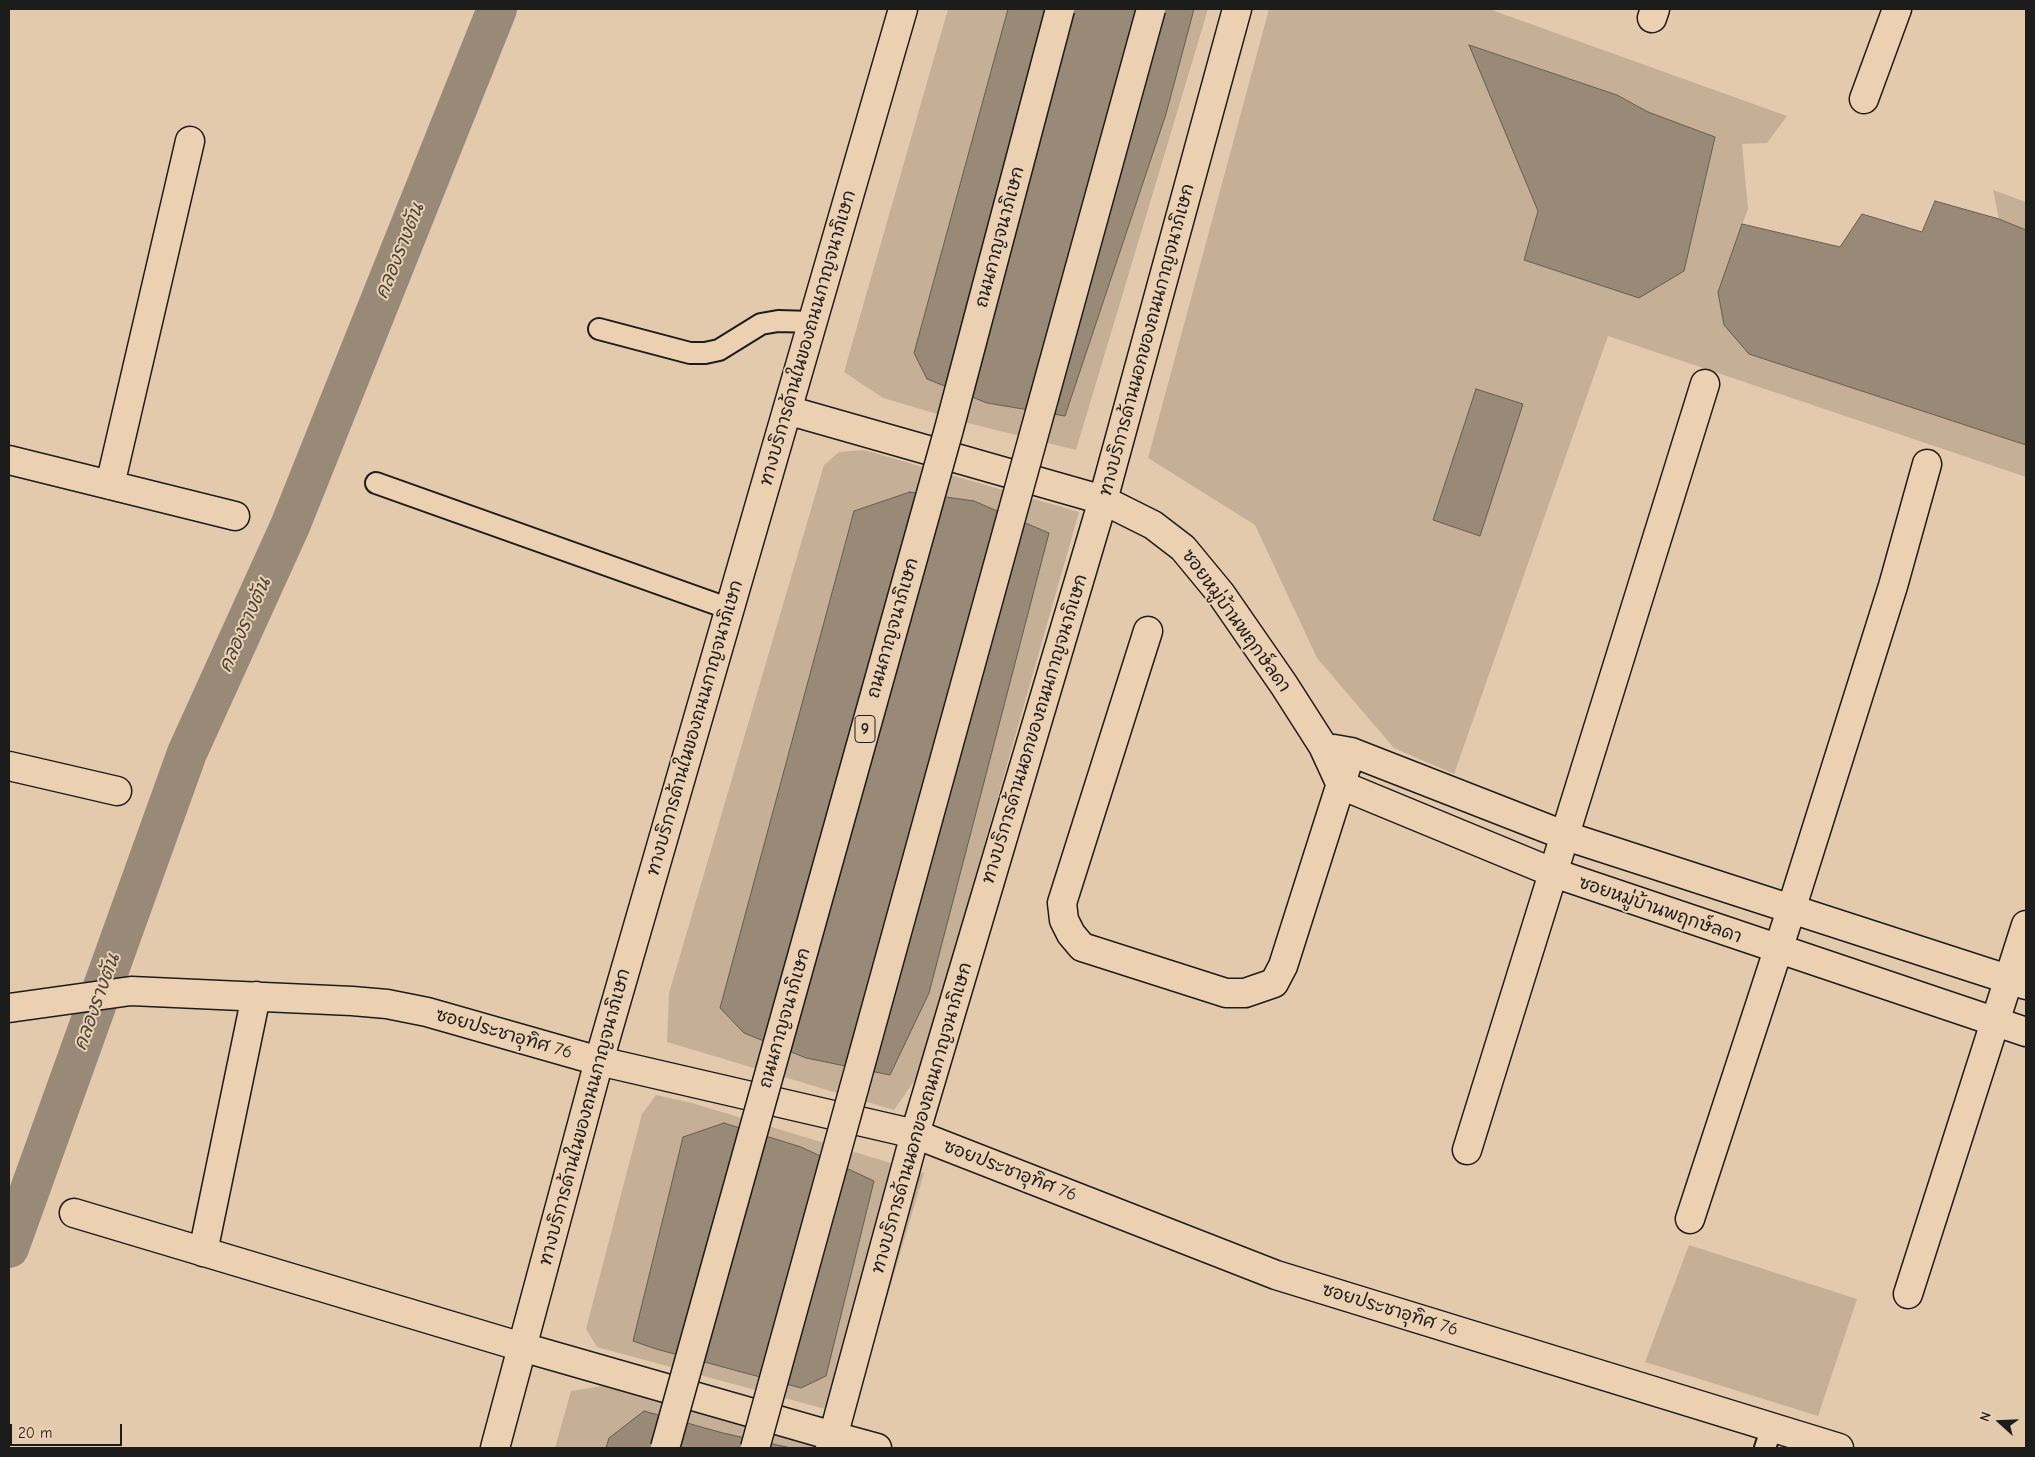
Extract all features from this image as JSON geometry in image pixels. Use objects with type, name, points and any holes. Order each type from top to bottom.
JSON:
[{"type":"main road","name":"ทางบริการด้านในของถนนกาญจนาภิเษก","points":[[495,1448],[599,1062],[903,9]]},
{"type":"main road","name":"ถนนกาญจนาภิเษก","points":[[665,1448],[949,429],[1060,9]]},
{"type":"main road","points":[[755,1448],[1151,9]]},
{"type":"main road","name":"ทางบริการด้านนอกของถนนกาญจนาภิเษก","points":[[831,1442],[915,1134],[1103,500],[1237,9]]},
{"type":"main road","points":[[1864,99],[1896,9]]},
{"type":"main road","points":[[110,485],[190,141]]},
{"type":"main road","points":[[1467,1150],[1705,384]]},
{"type":"main road","name":"ซอยหมู่บ้านพฤกษ์ลดา","points":[[787,410],[1103,500],[1153,524],[1183,548],[1251,637],[1323,746],[1341,785],[1554,873],[1777,950],[2026,1032]]},
{"type":"main road","points":[[9,460],[235,516]]},
{"type":"main road","points":[[1690,1219],[1791,910],[1893,586],[1927,464]]},
{"type":"main road","points":[[1148,631],[1062,903],[1064,920],[1071,934],[1082,947],[1226,993],[1245,993],[1274,983],[1283,966],[1352,752]]},
{"type":"main road","points":[[1323,746],[1352,752],[1566,836],[2018,983]]},
{"type":"main road","points":[[9,766],[117,791]]},
{"type":"main road","points":[[1908,1294],[1995,1023],[2018,983],[2026,925]]},
{"type":"main road","name":"ซอยประชาอุทิศ 76","points":[[9,1008],[131,992],[256,996],[387,1004],[426,1012],[599,1062],[915,1134],[1276,1275],[1768,1438],[1839,1448]]},
{"type":"main road","points":[[203,1252],[256,996]]},
{"type":"main road","points":[[74,1213],[831,1442],[877,1448]]},
{"type":"lane","points":[[599,329],[690,353],[705,353],[719,350],[761,324],[778,321],[812,322]]},
{"type":"lane","points":[[376,483],[730,609]]},
{"type":"shaded area","points":[[948,9],[1208,9],[1076,450],[968,423],[883,398],[844,372]]},
{"type":"shaded area","points":[[1008,9],[1194,9],[1166,114],[1065,416],[987,403],[927,379],[914,353]]},
{"type":"shaded area","points":[[1269,9],[1489,9],[1787,116],[1767,143],[1742,144],[1748,209],[1718,292],[1749,354],[2026,445],[2026,477],[1608,336],[1454,774],[1394,748],[1317,658],[1255,525],[1148,458]],"holes":[[[1470,45],[1616,95],[1648,112],[1524,260],[1538,211]]]},
{"type":"shaded area","points":[[1469,45],[1617,95],[1648,112],[1715,137],[1684,271],[1639,298],[1524,260],[1538,211]]},
{"type":"shaded area","points":[[1993,190],[2026,202],[2026,230],[1999,219]]},
{"type":"shaded area","points":[[1935,201],[1999,219],[2026,230],[2026,445],[1749,354],[1724,325],[1718,292],[1742,224],[1840,247],[1862,214],[1922,232]]},
{"type":"shaded area","points":[[1476,389],[1523,404],[1480,536],[1433,520]]},
{"type":"shaded area","points":[[864,450],[1079,512],[919,1074],[894,1110],[667,1042],[669,993],[824,465],[839,452]]},
{"type":"shaded area","points":[[910,492],[974,501],[1049,533],[929,993],[890,1075],[806,1058],[744,1033],[720,1008],[854,511]]},
{"type":"shaded area","points":[[656,1095],[692,1103],[924,1173],[854,1410],[829,1410],[597,1347],[586,1329],[642,1114]]},
{"type":"shaded area","points":[[724,1123],[801,1147],[874,1181],[826,1376],[801,1388],[656,1349],[633,1341],[683,1137]]},
{"type":"shaded area","points":[[1689,1245],[1857,1299],[1818,1416],[1645,1362]]},
{"type":"shaded area","points":[[602,1386],[830,1448],[555,1448],[571,1391]]},
{"type":"shaded area","points":[[644,1411],[723,1433],[791,1448],[606,1448],[609,1438]]},
{"type":"waterway","name":"คลองรางตัน","points":[[9,1248],[187,753],[290,526],[497,9]]}]
